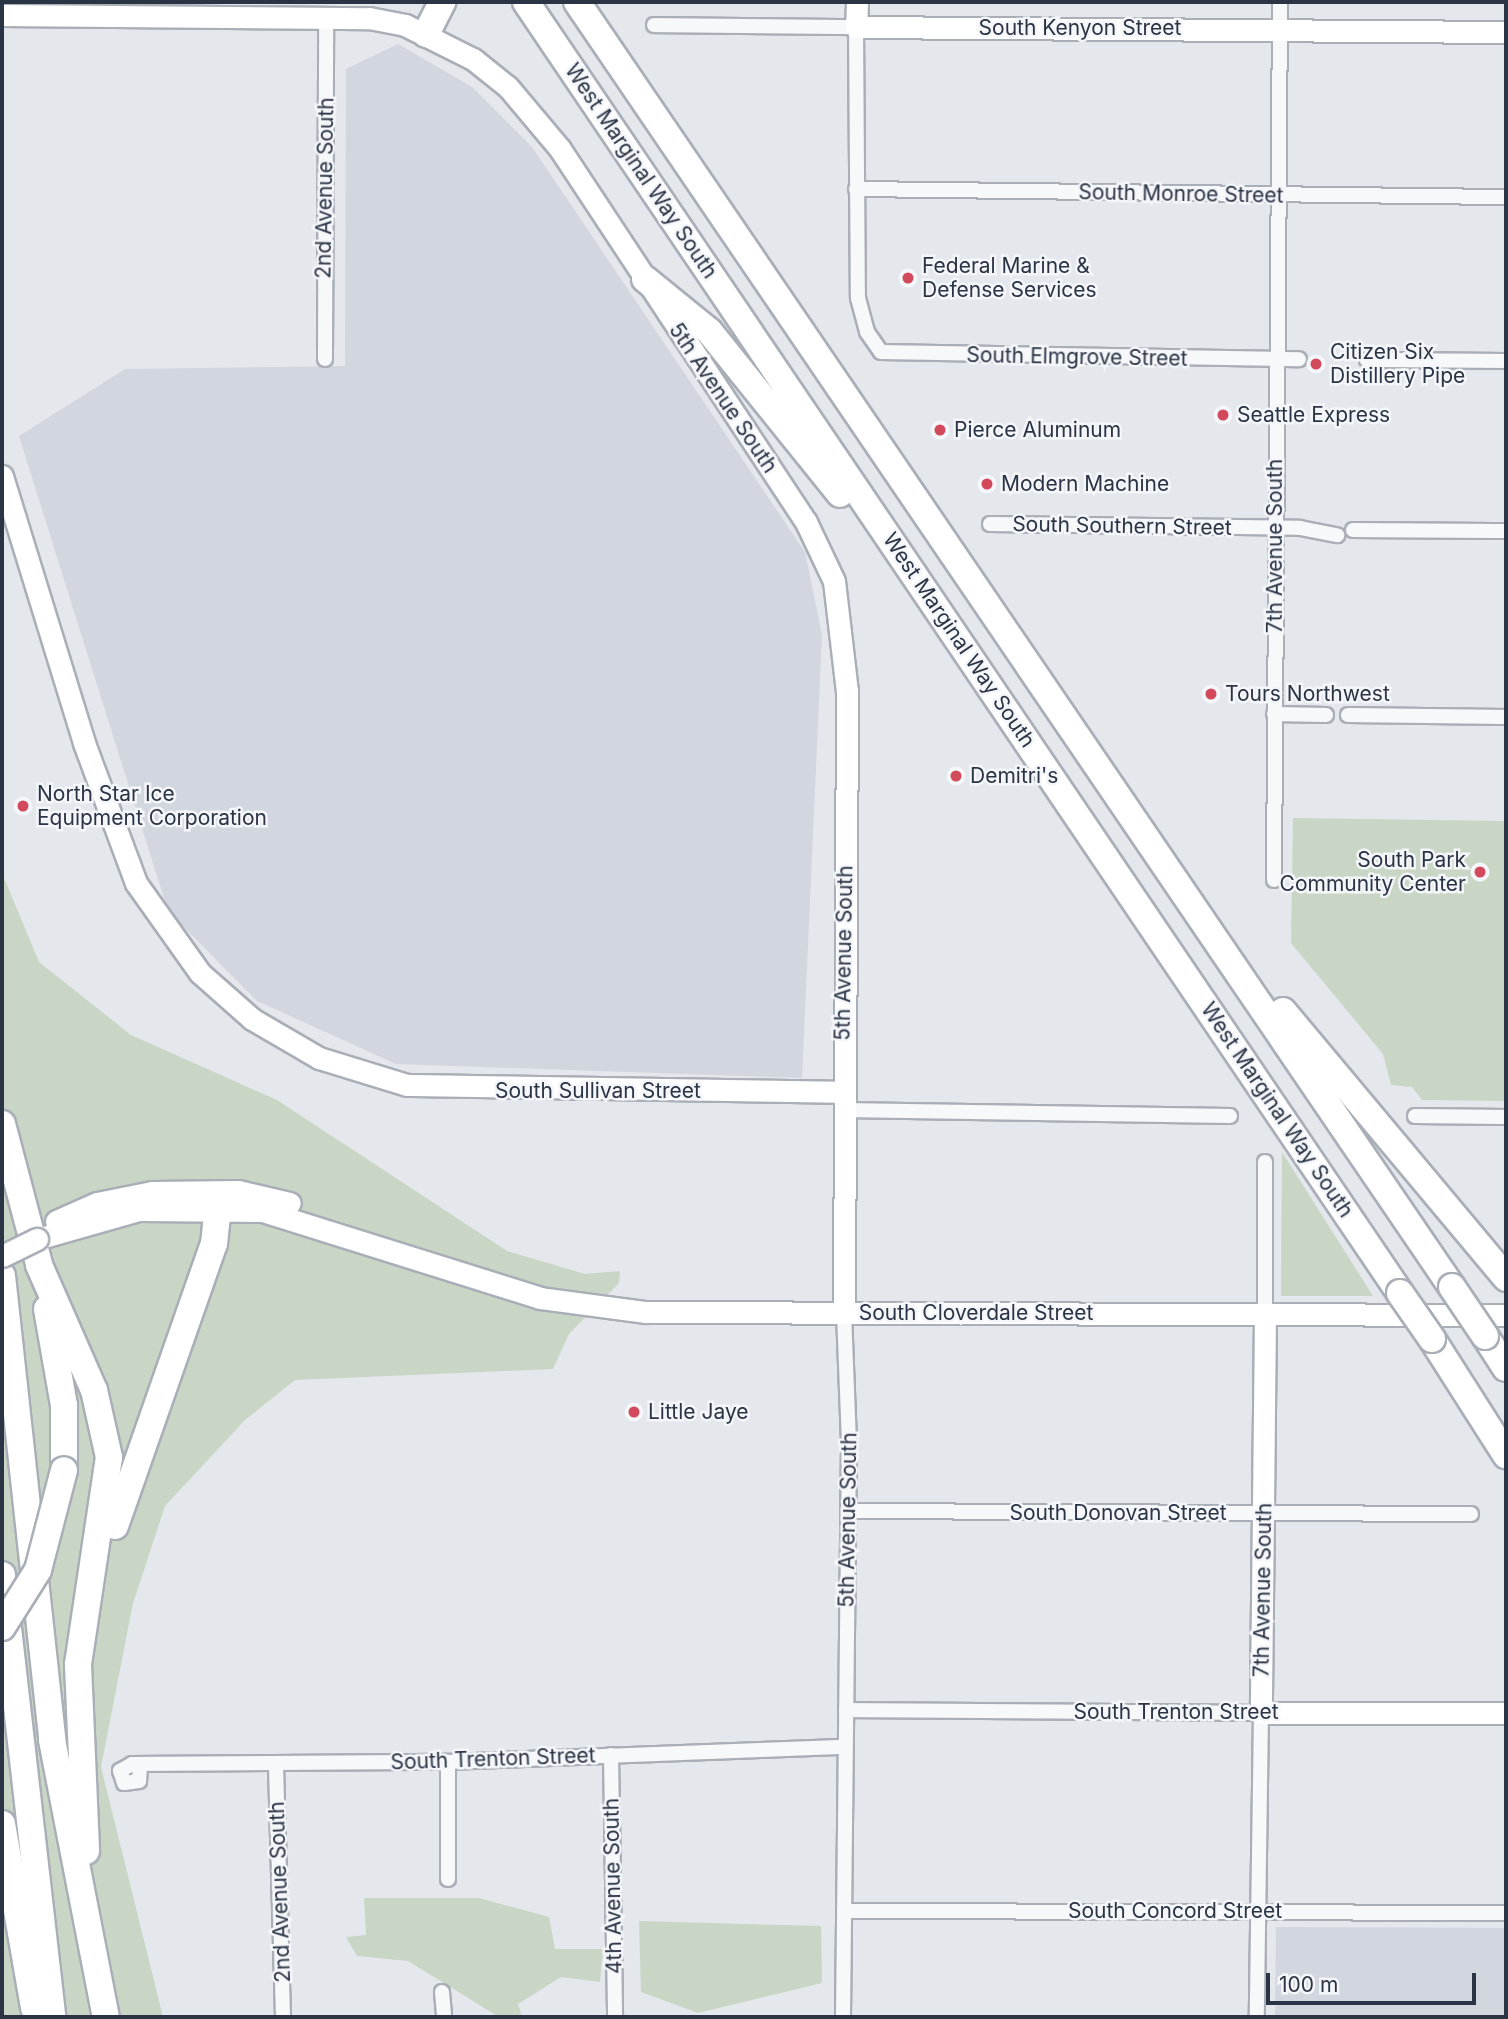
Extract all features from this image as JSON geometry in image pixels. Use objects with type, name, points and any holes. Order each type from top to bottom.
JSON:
[{"type":"highway","points":[[426,34],[442,2]]},
{"type":"highway","name":"West Marginal Way South","points":[[526,2],[1432,1339],[1506,1455]]},
{"type":"highway","name":"West Marginal Way South","points":[[576,2],[1188,897],[1506,1368]]},
{"type":"highway","points":[[645,279],[709,331],[754,383],[995,693]]},
{"type":"highway","points":[[1188,897],[1506,1278]]},
{"type":"highway","points":[[2,1124],[38,1252],[64,1405],[65,1470],[38,1570],[2,1627]]},
{"type":"highway","points":[[90,1601],[214,1244],[218,1208]]},
{"type":"highway","points":[[38,1252],[86,1369],[106,1436],[109,1486],[90,1601],[76,1722],[93,1951]]},
{"type":"highway","points":[[2,1276],[50,1728],[106,2017]]},
{"type":"highway","points":[[2,1575],[52,2017]]},
{"type":"highway","points":[[2,1824],[18,1941],[37,2017]]},
{"type":"street","points":[[856,189],[857,2]]},
{"type":"street","name":"7th Avenue South","points":[[1274,880],[1275,360],[1280,2]]},
{"type":"street","points":[[2,15],[326,17],[384,20],[426,34]]},
{"type":"street","name":"2nd Avenue South","points":[[325,359],[326,17]]},
{"type":"street","name":"South Kenyon Street","points":[[654,25],[1280,28],[1506,32]]},
{"type":"street","name":"5th Avenue South","points":[[426,34],[489,72],[542,124],[806,522],[834,580],[847,691],[842,1101],[849,1511],[843,2017]]},
{"type":"street","name":"South Monroe Street","points":[[856,189],[1506,197]]},
{"type":"street","name":"South Elmgrove Street","points":[[856,189],[858,298],[873,345],[894,355],[1299,359]]},
{"type":"street","points":[[1367,360],[1506,361]]},
{"type":"street","name":"South Sullivan Street","points":[[2,476],[84,743],[152,910],[200,973],[252,1019],[356,1072],[447,1090],[842,1101],[1230,1116]]},
{"type":"street","name":"South Southern Street","points":[[990,524],[1275,528],[1338,535]]},
{"type":"street","points":[[1353,530],[1506,531]]},
{"type":"street","points":[[1274,714],[1326,715]]},
{"type":"street","points":[[1348,715],[1506,717]]},
{"type":"street","points":[[1415,1116],[1506,1117]]},
{"type":"street","name":"7th Avenue South","points":[[1257,2017],[1265,1514],[1265,1162]]},
{"type":"street","name":"South Cloverdale Street","points":[[38,1252],[63,1215],[97,1203],[196,1190],[269,1197],[427,1249],[452,1269]]},
{"type":"street","name":"South Cloverdale Street","points":[[2,1256],[38,1252],[60,1229],[139,1210],[218,1208],[297,1217],[540,1298],[614,1310],[1506,1315]]},
{"type":"street","name":"South Donovan Street","points":[[849,1511],[1471,1514]]},
{"type":"street","name":"South Trenton Street","points":[[846,1710],[1506,1713]]},
{"type":"street","name":"South Trenton Street","points":[[140,1765],[276,1766],[448,1762],[845,1747]]},
{"type":"street","name":"4th Avenue South","points":[[611,1755],[615,2017]]},
{"type":"street","points":[[448,1762],[448,1879]]},
{"type":"street","name":"2nd Avenue South","points":[[276,1766],[284,2017]]},
{"type":"street","name":"South Concord Street","points":[[844,1911],[1506,1913]]},
{"type":"street","points":[[442,1992],[444,2017]]},
{"type":"shaded area","points":[[398,44],[472,87],[532,147],[805,552],[822,635],[802,1078],[396,1064],[257,1001],[168,911],[19,436],[125,369],[345,366],[346,69]]},
{"type":"shaded area","points":[[1276,1927],[1506,1928],[1506,2017],[1275,2017]]},
{"type":"green space","points":[[1293,818],[1506,821],[1506,1101],[1422,1100],[1412,1087],[1391,1085],[1383,1054],[1291,943]]},
{"type":"green space","points":[[2,873],[39,962],[131,1035],[277,1100],[507,1251],[585,1274],[620,1271],[619,1283],[569,1334],[553,1369],[295,1380],[245,1420],[165,1506],[133,1603],[101,1767],[163,2017],[2,2017]]},
{"type":"green space","points":[[1282,1152],[1373,1296],[1281,1296]]},
{"type":"green space","points":[[364,1898],[479,1898],[549,1917],[555,1949],[603,1949],[600,1982],[561,1977],[518,2004],[522,2017],[499,2017],[408,1961],[357,1956],[346,1937],[366,1935]]},
{"type":"green space","points":[[639,1921],[821,1926],[822,1983],[698,2013],[641,1992]]},
{"type":"place","name":"Federal Marine & Defense Services","points":[[908,278]]},
{"type":"place","name":"Citizen Six Distillery Pipe","points":[[1316,364]]},
{"type":"place","name":"Seattle Express","points":[[1223,415]]},
{"type":"place","name":"Pierce Aluminum","points":[[940,430]]},
{"type":"place","name":"Modern Machine","points":[[987,484]]},
{"type":"place","name":"Tours Northwest","points":[[1211,694]]},
{"type":"place","name":"Demitri's","points":[[956,776]]},
{"type":"place","name":"North Star Ice Equipment Corporation","points":[[23,806]]},
{"type":"place","name":"South Park Community Center","points":[[1480,872]]},
{"type":"place","name":"Little Jaye","points":[[634,1412]]}]
